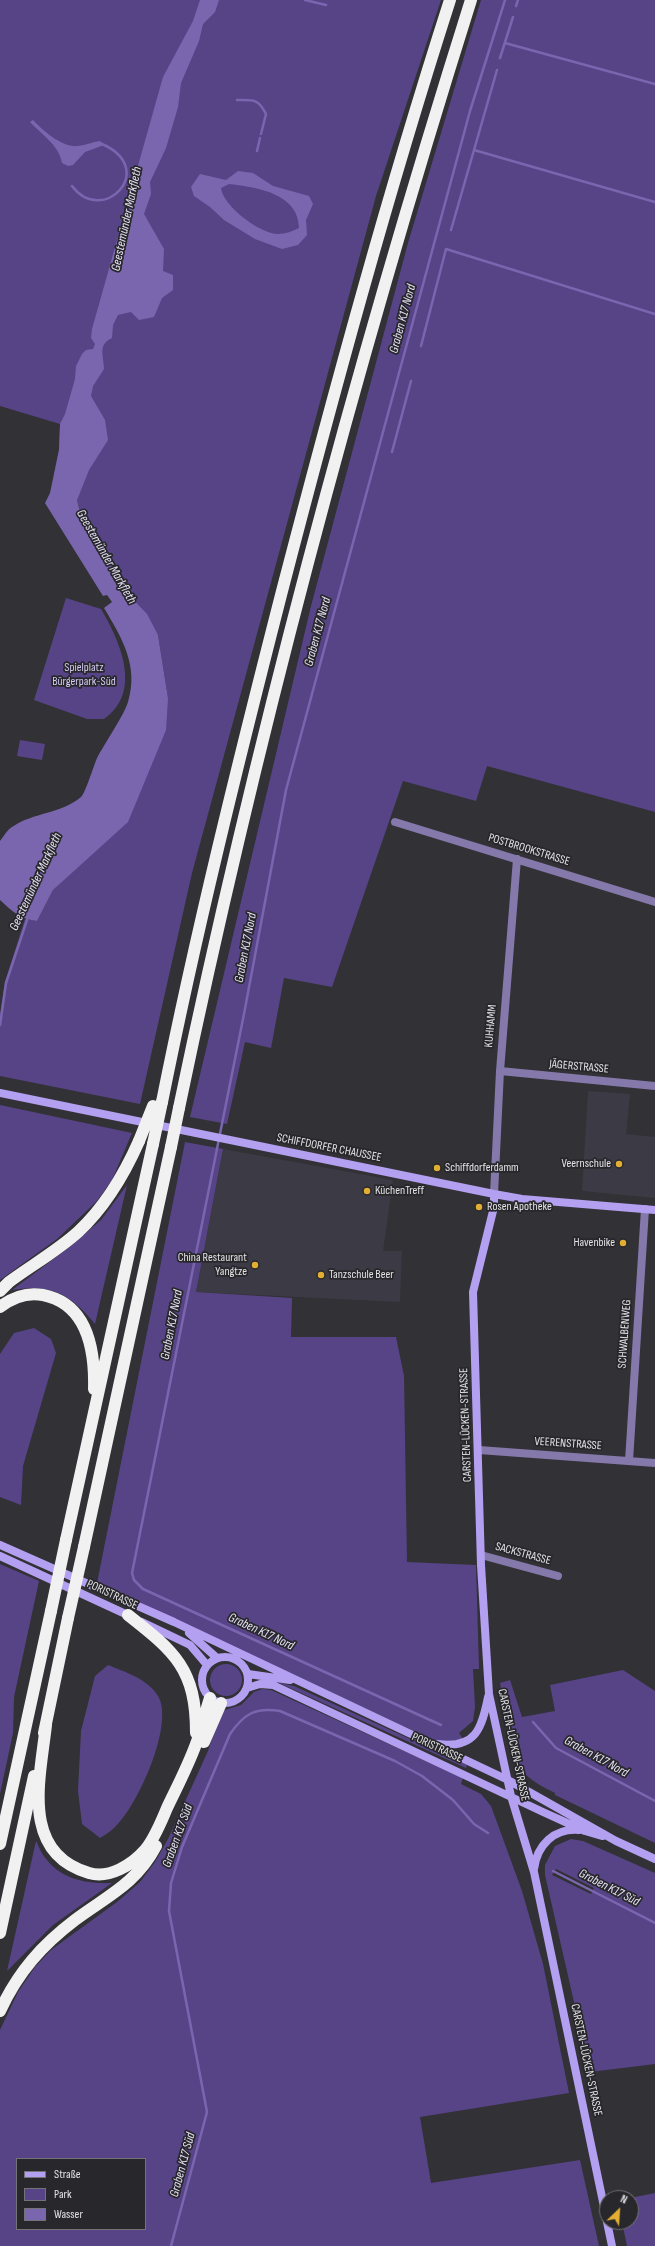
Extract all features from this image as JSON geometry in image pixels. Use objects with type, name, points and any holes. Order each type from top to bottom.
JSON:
[{"type":"highway","points":[[0,1844],[153,1144],[158,1104],[239,758],[306,498],[376,246],[450,0]]},
{"type":"highway","points":[[0,1933],[180,1108],[212,952],[271,706],[336,454],[410,193],[471,0]]},
{"type":"highway","points":[[0,1291],[26,1269],[67,1240],[93,1217],[121,1178],[158,1104]]},
{"type":"highway","points":[[0,1307],[11,1298],[37,1294],[53,1297],[66,1304],[76,1314],[87,1333],[92,1352],[94,1371],[94,1416]]},
{"type":"highway","points":[[128,1615],[162,1642],[182,1666],[192,1691],[196,1744]]},
{"type":"highway","points":[[46,1725],[38,1802],[41,1828],[48,1845],[58,1857],[75,1869],[92,1874],[117,1871],[134,1861],[146,1849],[157,1831],[216,1700]]},
{"type":"highway","points":[[0,2011],[12,1987],[33,1957],[76,1919],[116,1893],[145,1864],[161,1835],[216,1700]]},
{"type":"main road","name":"SCHIFFDORFER CHAUSSEE","points":[[0,1093],[494,1194],[529,1199],[655,1210]]},
{"type":"main road","name":"CARSTEN-LÜCKEN-STRASSE","points":[[494,1194],[494,1208],[473,1292],[481,1555],[489,1694],[511,1796],[534,1872],[601,2190]]},
{"type":"main road","name":"PORISTRASSE","points":[[0,1546],[174,1622],[508,1780],[616,1840],[655,1859]]},
{"type":"main road","name":"PORISTRASSE","points":[[0,1556],[190,1645],[207,1665]]},
{"type":"main road","name":"PORISTRASSE","points":[[174,1622],[200,1641],[217,1658]]},
{"type":"main road","points":[[230,1657],[236,1659],[241,1663],[248,1674],[247,1688],[240,1698],[228,1703],[216,1700],[202,1686],[203,1671],[207,1665],[217,1658],[230,1657]]},
{"type":"main road","name":"PORISTRASSE","points":[[248,1674],[304,1683]]},
{"type":"main road","name":"PORISTRASSE","points":[[247,1688],[260,1684],[273,1685],[585,1831],[616,1840]]},
{"type":"main road","points":[[430,1743],[454,1746],[468,1740],[483,1722],[489,1694]]},
{"type":"main road","points":[[534,1872],[536,1859],[540,1848],[552,1836],[569,1829],[585,1831]]},
{"type":"main road","name":"CARSTEN-LÜCKEN-STRASSE","points":[[609,2230],[612,2246]]},
{"type":"street","name":"POSTBROOKSTRASSE","points":[[395,822],[655,902]]},
{"type":"street","name":"KUHHAMM","points":[[494,1194],[500,1071],[517,859]]},
{"type":"street","name":"JÄGERSTRASSE","points":[[500,1071],[655,1086]]},
{"type":"street","name":"SCHWALBENWEG","points":[[629,1461],[645,1209]]},
{"type":"street","name":"VEERENSTRASSE","points":[[479,1450],[655,1463]]},
{"type":"street","name":"SACKSTRASSE","points":[[481,1555],[558,1576]]},
{"type":"shaded area","name":"Veernschule","points":[[588,1091],[630,1094],[626,1134],[655,1137],[655,1198],[582,1191]]},
{"type":"shaded area","points":[[223,1149],[393,1180],[383,1251],[402,1251],[400,1302],[196,1292]]},
{"type":"green space","points":[[0,0],[441,0],[376,196],[192,873],[140,1104],[0,1076],[0,1014],[5,982],[25,919],[37,921],[53,890],[82,862],[168,698],[158,635],[123,589],[114,568],[83,525],[77,500],[54,474],[59,450],[60,424],[0,406]]},
{"type":"green space","points":[[481,0],[655,0],[655,812],[487,766],[476,801],[403,781],[332,987],[284,978],[271,1048],[245,1042],[227,1124],[190,1117],[311,606],[408,243]]},
{"type":"green space","name":"Spielplatz Bürgerpark-Süd","points":[[66,598],[101,609],[121,651],[125,681],[123,695],[116,708],[104,719],[87,719],[34,700]]},
{"type":"green space","points":[[20,740],[45,744],[42,760],[17,756]]},
{"type":"green space","points":[[0,1105],[132,1133],[112,1180],[97,1201],[57,1239],[0,1280]]},
{"type":"green space","points":[[185,1142],[223,1149],[196,1292],[292,1298],[291,1337],[396,1337],[404,1376],[407,1562],[476,1565],[479,1669],[473,1669],[475,1707],[473,1721],[459,1733],[463,1739],[448,1742],[433,1740],[97,1583]]},
{"type":"green space","points":[[127,1185],[95,1324],[77,1305],[68,1298],[59,1294],[49,1290],[38,1289],[12,1290],[67,1249],[101,1220]]},
{"type":"green space","points":[[34,1328],[51,1339],[56,1353],[23,1466],[21,1505],[0,1497],[0,1354],[14,1333]]},
{"type":"green space","points":[[0,1564],[39,1581],[14,1697],[13,1733],[0,1794]]},
{"type":"green space","points":[[226,1664],[235,1667],[239,1671],[242,1680],[239,1689],[235,1693],[226,1696],[217,1693],[213,1689],[210,1680],[213,1671],[217,1667]]},
{"type":"green space","points":[[108,1665],[129,1673],[154,1690],[158,1696],[162,1709],[162,1725],[158,1744],[143,1784],[124,1817],[115,1827],[100,1838],[82,1824],[78,1791],[81,1731],[95,1676]]},
{"type":"green space","points":[[623,1670],[655,1691],[655,1843],[555,1795],[555,1793],[529,1778],[520,1767],[515,1756],[508,1731],[500,1683],[510,1680],[522,1717],[555,1711],[550,1685]]},
{"type":"green space","points":[[263,1679],[294,1686],[467,1765],[466,1768],[279,1683]]},
{"type":"green space","points":[[262,1689],[271,1690],[463,1778],[461,1784],[481,1794],[491,1806],[522,1891],[543,1964],[569,2093],[420,2117],[431,2183],[580,2160],[599,2246],[0,2246],[0,2030],[18,1992],[35,1967],[51,1950],[117,1902],[140,1882],[155,1862],[168,1839],[208,1751],[220,1715],[225,1710],[241,1705],[254,1692]]},
{"type":"green space","points":[[571,1839],[583,1841],[655,1873],[655,2064],[590,2072],[545,1875],[545,1865],[555,1846]],"holes":[[[556,1869],[594,1888],[591,1894],[552,1875]]]},
{"type":"green space","points":[[36,1841],[45,1858],[53,1867],[68,1876],[94,1883],[112,1883],[53,1925],[7,1971]]},
{"type":"green space","points":[[655,2193],[655,2246],[627,2246],[624,2230],[639,2230],[639,2196]]},
{"type":"water","points":[[200,0],[219,0],[215,12],[203,24],[199,41],[181,83],[178,107],[166,148],[150,182],[151,194],[144,214],[164,249],[163,271],[173,275],[173,290],[162,298],[154,317],[139,320],[131,312],[118,315],[113,325],[112,338],[104,344],[102,351],[104,369],[93,386],[91,396],[105,420],[108,440],[89,470],[77,500],[83,525],[114,568],[123,589],[147,614],[158,635],[168,698],[166,730],[128,822],[53,890],[37,921],[31,920],[17,914],[0,900],[0,841],[12,827],[20,822],[65,807],[83,795],[97,758],[126,708],[131,689],[130,664],[127,653],[117,630],[104,608],[112,602],[107,595],[103,596],[45,503],[50,493],[59,450],[60,424],[65,414],[75,379],[76,366],[82,354],[86,350],[93,349],[95,344],[91,338],[92,329],[163,77],[193,21]]},
{"type":"water","points":[[33,120],[48,134],[60,142],[72,146],[78,146],[100,141],[104,145],[85,152],[73,165],[68,166],[62,163],[54,146],[30,122]]},
{"type":"water","points":[[238,171],[253,173],[273,186],[309,196],[313,204],[306,220],[307,235],[298,245],[282,249],[255,239],[224,220],[210,207],[194,196],[191,187],[200,174],[226,180]],"holes":[[[229,184],[263,190],[284,199],[292,207],[297,216],[299,228],[278,234],[270,233],[253,224],[235,210],[223,195],[221,188]]]},
{"type":"waterway","points":[[305,0],[326,5]]},
{"type":"waterway","name":"Graben K17 Nord","points":[[441,1725],[143,1589],[134,1580],[132,1573],[244,1014],[286,790],[470,111],[505,0]]},
{"type":"waterway","points":[[516,6],[518,0]]},
{"type":"waterway","points":[[500,58],[513,17]]},
{"type":"waterway","points":[[505,43],[655,84]]},
{"type":"waterway","points":[[474,150],[497,70]]},
{"type":"waterway","points":[[237,100],[254,101],[263,109],[266,114],[261,134]]},
{"type":"waterway","points":[[257,151],[260,138]]},
{"type":"waterway","points":[[72,186],[85,197],[98,200],[110,197],[120,190],[126,179],[126,167],[118,155],[102,144]]},
{"type":"waterway","points":[[451,230],[474,150],[655,202]]},
{"type":"waterway","points":[[421,346],[446,249],[655,314]]},
{"type":"waterway","points":[[392,452],[411,381]]},
{"type":"waterway","name":"Geestemünder Markfleth","points":[[0,1025],[6,983],[28,917]]},
{"type":"waterway","name":"Graben K17 Süd","points":[[171,2246],[207,2112],[169,1911],[171,1883],[182,1847],[230,1734],[235,1727],[245,1717],[257,1711],[280,1711],[395,1761],[422,1776],[453,1800],[474,1824],[488,1833]]},
{"type":"waterway","name":"Graben K17 Nord","points":[[533,1722],[556,1748],[655,1801]]},
{"type":"waterway","name":"Graben K17 Süd","points":[[553,1871],[655,1923]]},
{"type":"place","name":"Veernschule","points":[[619,1164]]},
{"type":"place","name":"Schiffdorferdamm","points":[[437,1168]]},
{"type":"place","name":"KüchenTreff","points":[[367,1191]]},
{"type":"place","name":"Rosen Apotheke","points":[[479,1207]]},
{"type":"place","name":"Havenbike","points":[[623,1243]]},
{"type":"place","name":"China Restaurant Yangtze","points":[[255,1265]]},
{"type":"place","name":"Tanzschule Beer","points":[[321,1275]]}]
